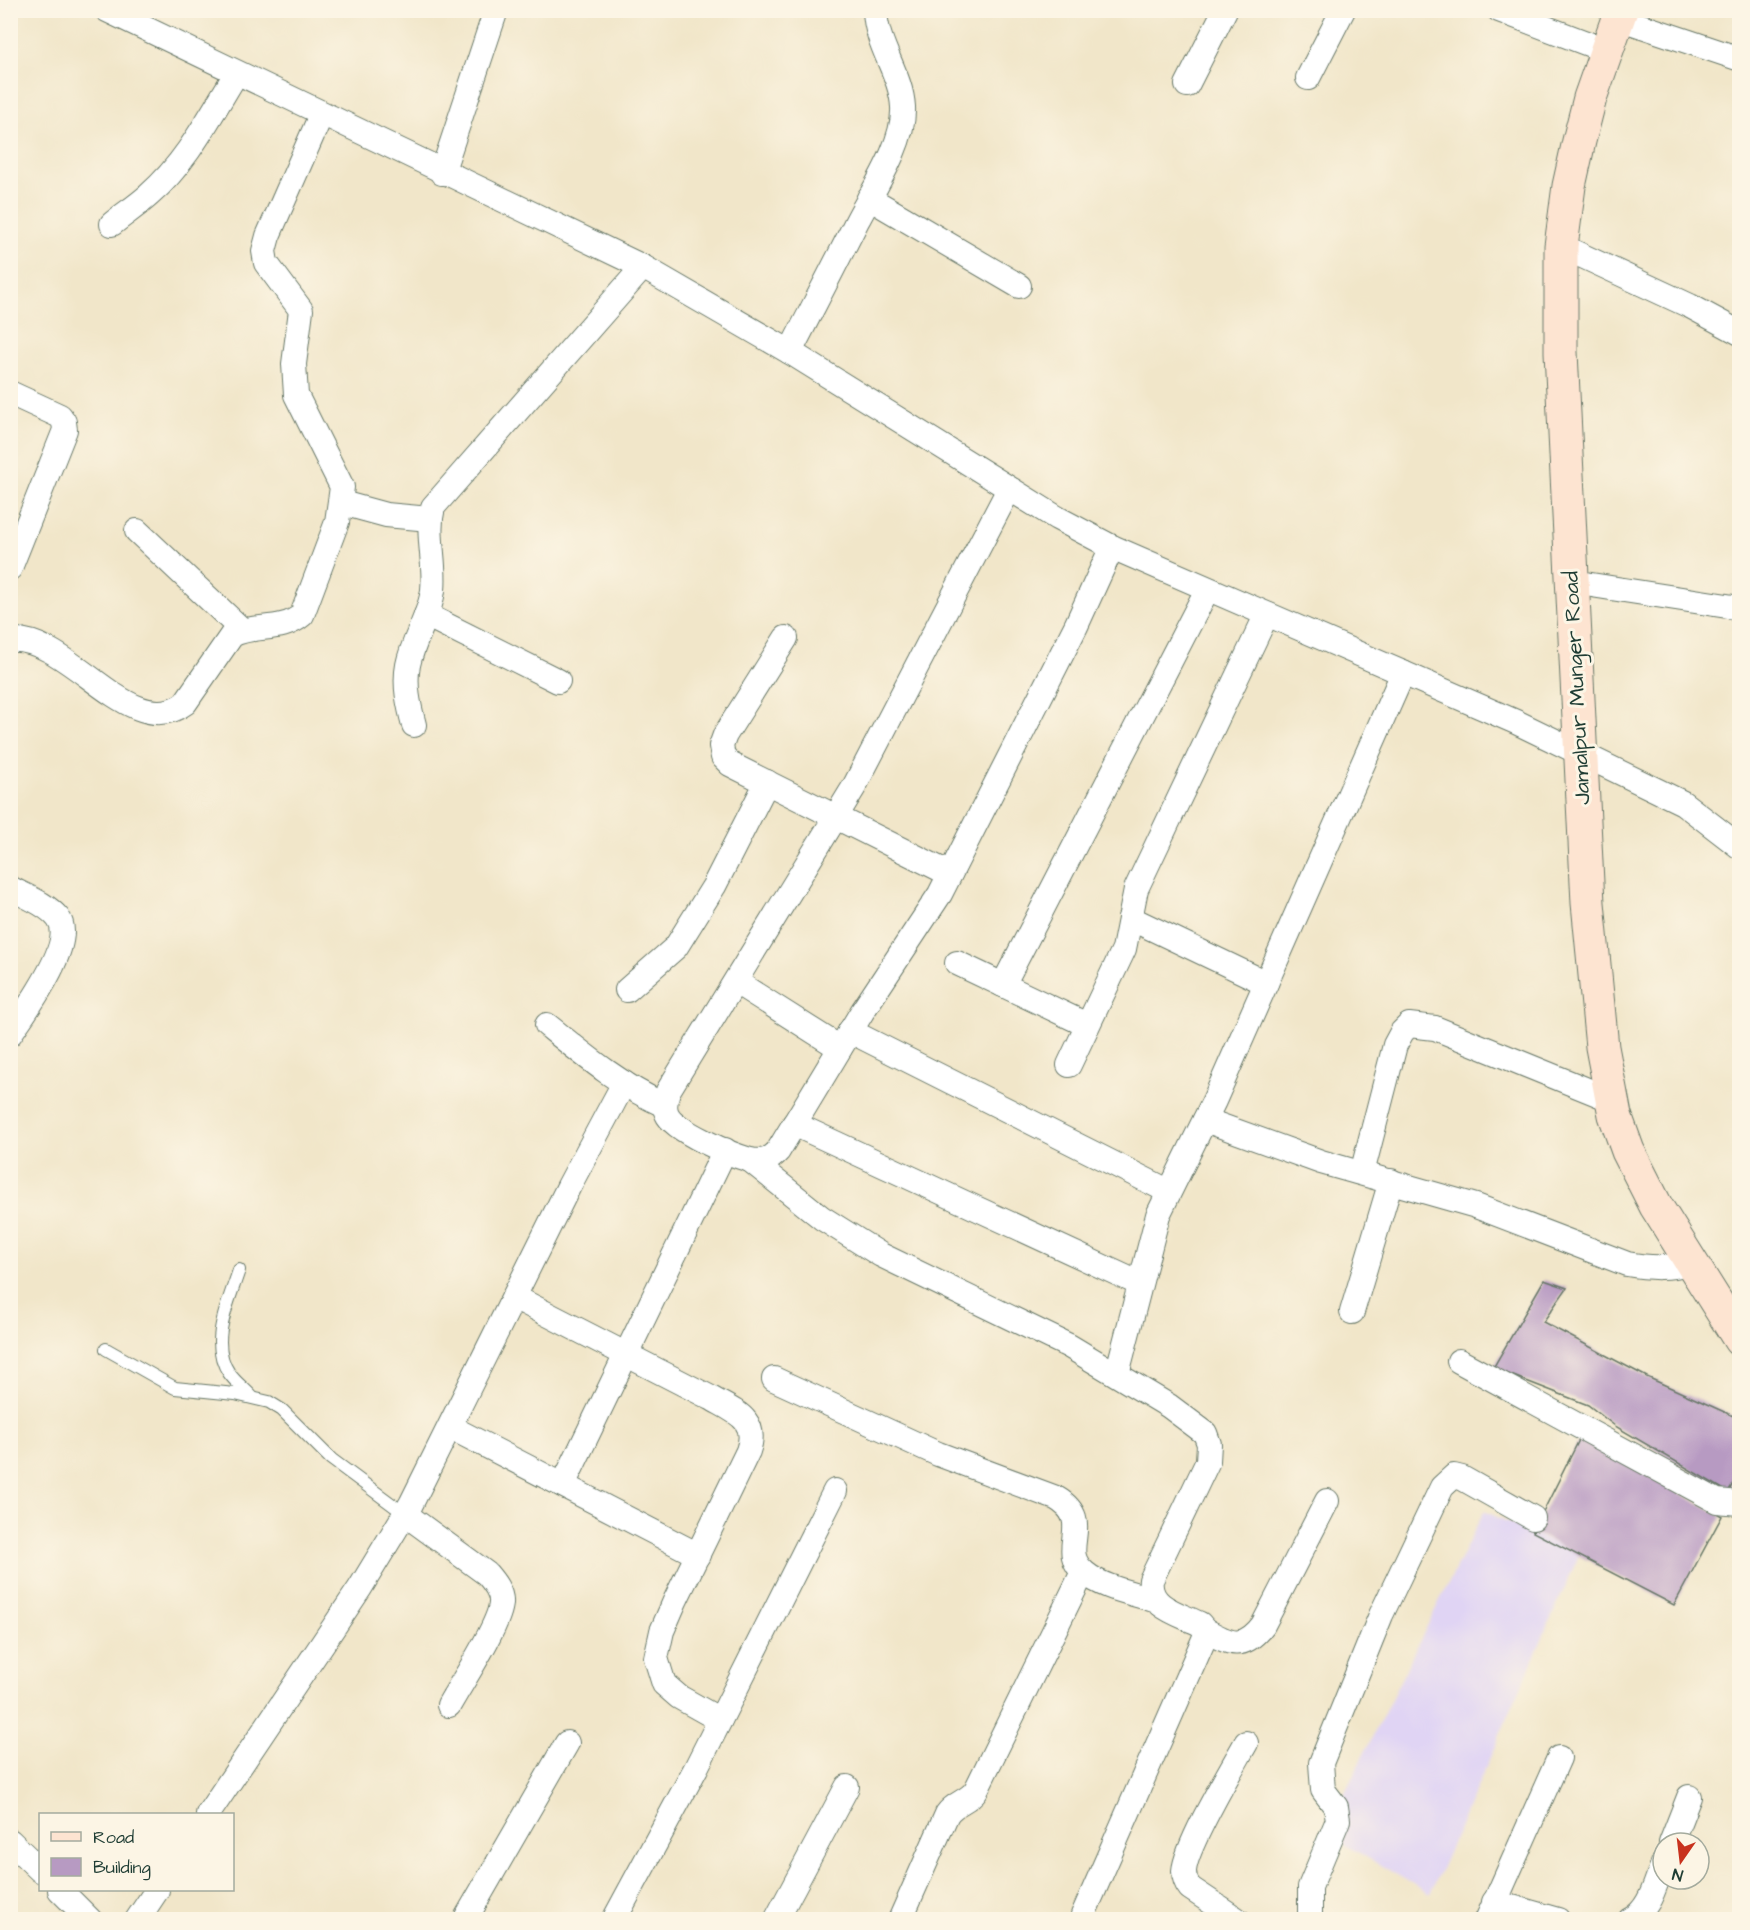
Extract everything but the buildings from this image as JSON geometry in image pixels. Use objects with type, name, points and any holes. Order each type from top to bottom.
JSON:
[{"type":"street","points":[[106,10],[442,173],[525,209],[643,267],[790,352],[1009,489],[1112,547],[1266,616],[1403,673],[1579,753],[1683,803],[1740,847]]},
{"type":"street","points":[[442,173],[495,10]]},
{"type":"street","points":[[790,352],[885,168],[898,135],[903,109],[901,88],[882,48],[875,10]]},
{"type":"street","points":[[1187,85],[1225,10]]},
{"type":"street","points":[[1308,78],[1343,10]]},
{"type":"street","points":[[1499,10],[1606,51]]},
{"type":"street","points":[[1619,14],[1740,60]]},
{"type":"street","name":"Jamalpur Munger Road","points":[[1619,14],[1579,141],[1569,186],[1562,246],[1561,352],[1579,753],[1589,915],[1602,1047],[1612,1100],[1628,1151],[1656,1206],[1740,1340]]},
{"type":"street","points":[[112,224],[150,195],[174,170],[193,146],[236,74]]},
{"type":"street","points":[[10,640],[20,639],[43,645],[125,702],[140,710],[163,713],[175,711],[185,703],[232,635],[242,630],[278,627],[292,623],[302,615],[321,570],[342,502],[342,487],[296,395],[294,364],[301,310],[296,300],[271,272],[266,263],[264,251],[268,236],[321,115]]},
{"type":"street","points":[[869,198],[1019,286]]},
{"type":"street","points":[[1562,246],[1690,306],[1740,333]]},
{"type":"street","points":[[414,725],[408,705],[408,666],[432,593],[434,573],[430,519],[439,497],[478,456],[643,267]]},
{"type":"street","points":[[10,393],[60,416],[65,430],[10,568]]},
{"type":"street","points":[[1009,489],[837,816],[675,1077],[664,1105],[668,1117],[681,1128],[750,1160],[771,1159],[950,874],[1071,636],[1112,547]]},
{"type":"street","points":[[342,502],[386,515],[430,519]]},
{"type":"street","points":[[137,531],[242,630]]},
{"type":"street","points":[[1572,582],[1740,608]]},
{"type":"street","points":[[1003,985],[1207,590]]},
{"type":"street","points":[[426,615],[558,681]]},
{"type":"street","points":[[1069,1065],[1124,948],[1136,889],[1266,616]]},
{"type":"street","points":[[786,638],[725,735],[722,746],[723,757],[730,764],[950,874]]},
{"type":"street","points":[[1117,1374],[1138,1283],[1158,1215],[1205,1120],[1403,673]]},
{"type":"street","points":[[627,990],[656,966],[682,938],[714,886],[767,782]]},
{"type":"street","points":[[10,888],[51,912],[63,928],[62,939],[54,961],[10,1034]]},
{"type":"street","points":[[1130,918],[1266,983]]},
{"type":"street","points":[[957,963],[1087,1025]]},
{"type":"street","points":[[736,982],[845,1040],[1168,1191]]},
{"type":"street","points":[[547,1025],[624,1083],[664,1105]]},
{"type":"street","points":[[1362,1173],[1395,1045],[1409,1025],[1435,1028],[1612,1100]]},
{"type":"street","points":[[209,1813],[366,1579],[405,1514],[624,1083]]},
{"type":"street","points":[[1205,1120],[1284,1150],[1476,1206],[1627,1264],[1649,1268],[1673,1267],[1691,1262]]},
{"type":"street","points":[[794,1124],[1138,1283]]},
{"type":"street","points":[[563,1485],[725,1150]]},
{"type":"street","points":[[750,1160],[805,1206],[881,1255],[1016,1319],[1117,1374],[1196,1424],[1205,1433],[1209,1444],[1208,1461],[1151,1580],[1150,1591],[1154,1600]]},
{"type":"street","points":[[1352,1312],[1391,1181]]},
{"type":"street","points":[[514,1297],[711,1398],[738,1414],[750,1425],[753,1438],[748,1451],[662,1631],[656,1658],[664,1684],[679,1697],[720,1720]]},
{"type":"street","points":[[1459,1361],[1717,1501],[1740,1503]]},
{"type":"street","points":[[774,1380],[885,1432],[1056,1498],[1069,1506],[1075,1516],[1073,1557],[1083,1572],[1096,1580],[1154,1600],[1200,1624],[1205,1630],[1235,1643],[1246,1642],[1263,1625],[1327,1501]]},
{"type":"street","points":[[450,1427],[698,1554]]},
{"type":"street","points":[[1310,1920],[1310,1887],[1335,1828],[1338,1813],[1323,1790],[1321,1763],[1381,1615],[1442,1487],[1454,1476],[1462,1478],[1533,1518]]},
{"type":"street","points":[[614,1920],[720,1720],[835,1491]]},
{"type":"street","points":[[405,1514],[487,1574],[496,1586],[502,1602],[496,1620],[449,1705]]},
{"type":"street","points":[[900,1920],[946,1814],[958,1802],[971,1797],[976,1790],[1083,1572]]},
{"type":"street","points":[[1083,1915],[1191,1673],[1202,1646],[1205,1630]]},
{"type":"street","points":[[465,1920],[567,1743]]},
{"type":"street","points":[[1238,1920],[1190,1888],[1185,1881],[1184,1870],[1204,1823],[1245,1743]]},
{"type":"street","points":[[1558,1920],[1491,1911],[1559,1758]]},
{"type":"street","points":[[776,1920],[847,1786]]},
{"type":"street","points":[[1676,1831],[1689,1797]]},
{"type":"street","points":[[10,1841],[39,1869]]},
{"type":"street","points":[[61,1891],[90,1920]]},
{"type":"street","points":[[136,1920],[156,1891]]},
{"type":"street","points":[[1630,1920],[1638,1916],[1652,1891]]},
{"type":"lane","points":[[239,1270],[219,1344],[221,1358],[230,1374],[252,1397]]},
{"type":"lane","points":[[106,1349],[175,1388],[252,1397],[282,1410],[331,1459],[405,1514]]},
{"type":"shaded area","points":[[1484,1511],[1579,1555],[1430,1894],[1325,1833]]}]
